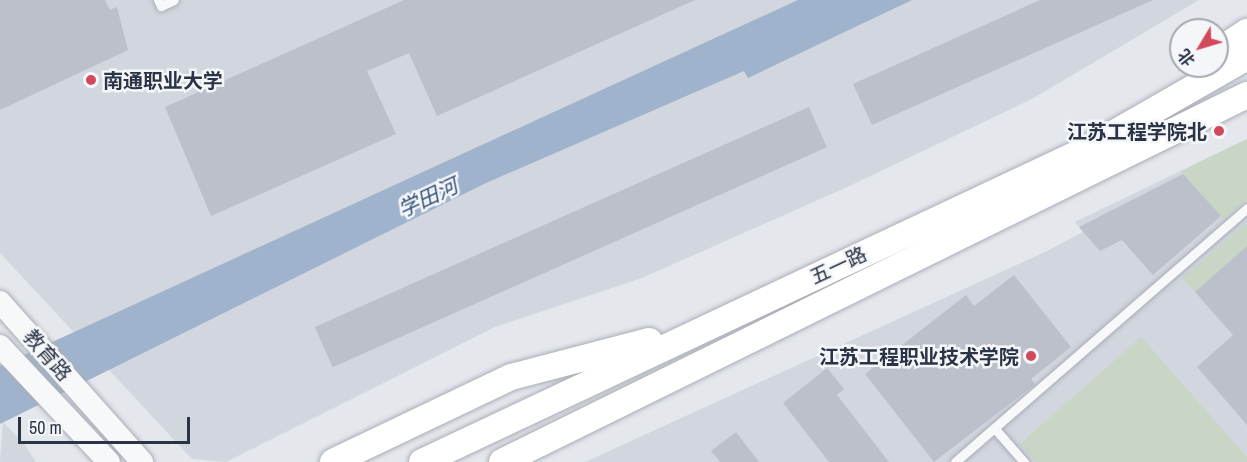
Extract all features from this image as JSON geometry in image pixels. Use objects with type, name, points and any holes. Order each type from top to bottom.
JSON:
[{"type":"main road","points":[[1229,44],[1247,32]]},
{"type":"main road","name":"五一路","points":[[422,462],[1083,151],[1247,57]]},
{"type":"main road","points":[[1083,151],[1182,78]]},
{"type":"main road","name":"五一路","points":[[502,462],[1247,95]]},
{"type":"main road","points":[[333,462],[511,377],[710,325]]},
{"type":"street","name":"教育路","points":[[0,302],[142,462]]},
{"type":"street","name":"教育路","points":[[1,347],[60,407],[109,462]]},
{"type":"lane","points":[[158,0],[161,6],[174,0]]},
{"type":"lane","points":[[955,462],[996,430],[1247,209]]},
{"type":"lane","points":[[996,430],[1024,462]]},
{"type":"shaded area","points":[[0,0],[1199,0],[1032,99],[843,189],[642,278],[495,327],[226,462],[192,459],[0,253]]},
{"type":"shaded area","name":"江苏工程职业技术学院","points":[[1247,139],[1247,462],[585,462],[1047,251],[1083,232],[1075,222]]},
{"type":"shaded area","points":[[3,422],[24,444],[36,462],[0,462]]},
{"type":"green space","points":[[1247,139],[1247,198],[1223,219],[1181,171]]},
{"type":"green space","points":[[1247,223],[1247,256],[1242,251],[1195,292],[1182,278]]},
{"type":"green space","points":[[1141,337],[1247,457],[1247,462],[1036,462],[1020,444]]},
{"type":"water","name":"学田河","points":[[798,0],[912,0],[748,78],[744,71],[486,183],[0,424],[0,366]]},
{"type":"building","points":[[0,0],[105,0],[110,10],[117,7],[128,50],[0,110]]},
{"type":"building","points":[[404,0],[695,0],[437,116],[409,53],[367,71],[396,134],[211,216],[165,107]]},
{"type":"building","points":[[1040,0],[1153,0],[872,125],[853,84]]},
{"type":"building","points":[[809,107],[827,147],[333,367],[315,327]]},
{"type":"building","points":[[1183,174],[1221,216],[1153,275],[1122,240],[1100,251],[1079,227]]},
{"type":"building","points":[[1247,246],[1247,425],[1197,367],[1233,335],[1195,292]]},
{"type":"building","points":[[1014,275],[1071,347],[1031,379],[1035,384],[934,462],[865,374],[966,295],[974,306]]},
{"type":"building","points":[[827,368],[844,389],[837,395],[889,462],[829,462],[783,403]]},
{"type":"building","points":[[736,432],[759,462],[720,462],[711,451]]},
{"type":"place","name":"南通职业大学","points":[[91,80]]},
{"type":"place","name":"江苏工程学院北","points":[[1219,131]]},
{"type":"place","name":"江苏工程职业技术学院","points":[[1031,356]]}]
